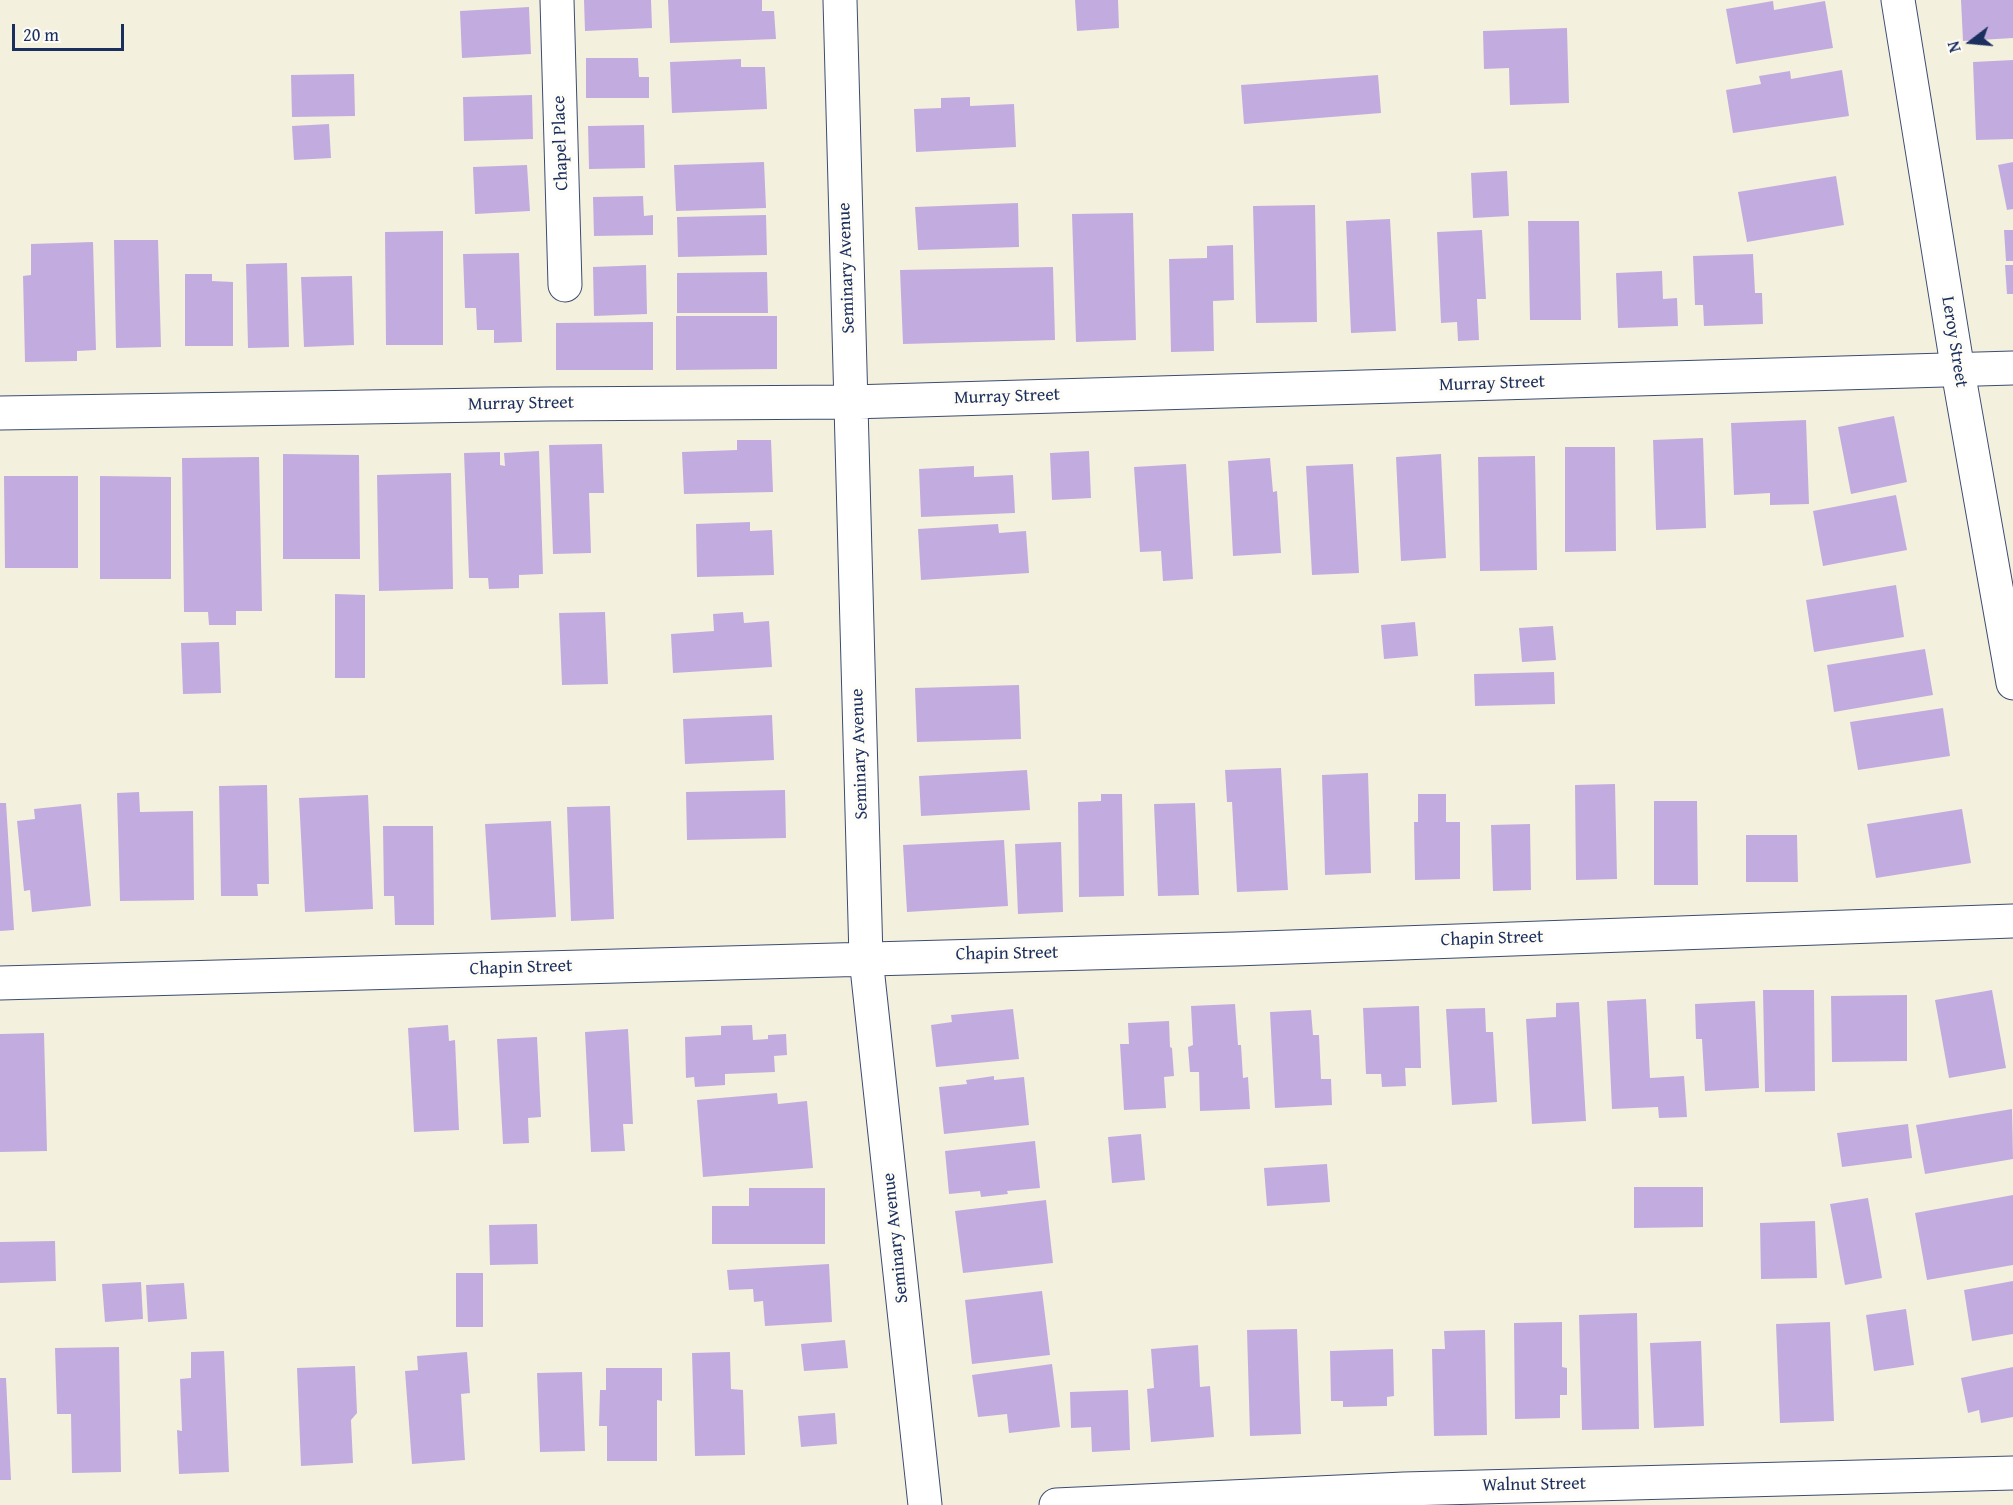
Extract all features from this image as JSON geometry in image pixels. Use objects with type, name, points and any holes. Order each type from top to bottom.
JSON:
[{"type":"street","name":"Chapel Place","points":[[557,0],[565,285]]},
{"type":"street","name":"Seminary Avenue","points":[[840,0],[866,958],[925,1505]]},
{"type":"street","name":"Leroy Street","points":[[1898,0],[1958,371],[2013,683]]},
{"type":"street","name":"Murray Street","points":[[0,413],[546,404],[851,402],[2013,368]]},
{"type":"street","name":"Chapin Street","points":[[0,983],[1247,948],[2013,921]]},
{"type":"street","name":"Walnut Street","points":[[1056,1505],[1405,1497],[2013,1473]]},
{"type":"building","points":[[584,0],[651,0],[652,28],[585,31]]},
{"type":"building","points":[[668,0],[762,0],[762,11],[774,11],[776,39],[670,43]]},
{"type":"building","points":[[1075,0],[1118,0],[1119,28],[1077,31]]},
{"type":"building","points":[[1961,0],[2013,0],[2013,38],[1963,41]]},
{"type":"building","points":[[1773,1],[1774,10],[1825,1],[1833,48],[1736,64],[1726,9]]},
{"type":"building","points":[[529,7],[531,54],[462,58],[460,11]]},
{"type":"building","points":[[1567,28],[1569,103],[1510,105],[1509,68],[1484,69],[1483,31]]},
{"type":"building","points":[[586,58],[638,58],[639,77],[649,77],[649,98],[586,98]]},
{"type":"building","points":[[741,59],[741,67],[765,67],[767,109],[672,113],[670,62]]},
{"type":"building","points":[[2013,60],[2013,139],[1976,140],[1973,62]]},
{"type":"building","points":[[1842,70],[1849,116],[1733,133],[1726,90],[1761,84],[1759,76],[1790,71],[1791,79]]},
{"type":"building","points":[[354,74],[355,116],[292,117],[291,75]]},
{"type":"building","points":[[1378,75],[1381,113],[1244,124],[1241,85]]},
{"type":"building","points":[[532,95],[533,139],[464,141],[463,97]]},
{"type":"building","points":[[970,97],[970,106],[1014,104],[1016,147],[916,152],[914,109],[941,108],[941,98]]},
{"type":"building","points":[[329,124],[331,158],[294,160],[292,126]]},
{"type":"building","points":[[644,125],[645,168],[589,169],[588,126]]},
{"type":"building","points":[[764,162],[766,208],[676,211],[674,165]]},
{"type":"building","points":[[2013,162],[2013,209],[2007,210],[1998,165]]},
{"type":"building","points":[[527,165],[530,211],[475,214],[473,167]]},
{"type":"building","points":[[1507,171],[1509,216],[1473,218],[1471,173]]},
{"type":"building","points":[[1836,176],[1844,225],[1747,242],[1738,192]]},
{"type":"building","points":[[643,196],[644,216],[653,215],[653,235],[594,236],[593,197]]},
{"type":"building","points":[[1018,203],[1019,247],[918,250],[915,207]]},
{"type":"building","points":[[1315,205],[1317,322],[1256,323],[1253,206]]},
{"type":"building","points":[[1133,213],[1136,340],[1076,342],[1072,214]]},
{"type":"building","points":[[766,215],[767,255],[678,257],[677,217]]},
{"type":"building","points":[[1390,219],[1396,331],[1351,333],[1346,221]]},
{"type":"building","points":[[1528,221],[1579,221],[1581,320],[1530,320]]},
{"type":"building","points":[[1482,230],[1486,299],[1477,299],[1479,340],[1458,341],[1457,322],[1441,323],[1437,232]]},
{"type":"building","points":[[2004,230],[2013,230],[2013,261],[2006,261]]},
{"type":"building","points":[[443,231],[443,345],[386,345],[385,232]]},
{"type":"building","points":[[114,240],[158,240],[161,347],[116,348]]},
{"type":"building","points":[[93,242],[96,350],[77,351],[77,361],[25,362],[23,276],[31,275],[31,244]]},
{"type":"building","points":[[1233,245],[1234,300],[1213,301],[1214,351],[1171,352],[1169,259],[1207,258],[1207,246]]},
{"type":"building","points":[[519,253],[522,342],[494,343],[494,330],[477,330],[476,308],[465,308],[463,254]]},
{"type":"building","points":[[1753,254],[1755,293],[1762,293],[1763,324],[1704,326],[1703,305],[1695,305],[1693,256]]},
{"type":"building","points":[[287,263],[289,347],[248,348],[246,264]]},
{"type":"building","points":[[646,265],[647,314],[594,316],[593,267]]},
{"type":"building","points":[[2005,265],[2013,265],[2013,294],[2007,294]]},
{"type":"building","points":[[1053,267],[1055,340],[903,344],[900,270]]},
{"type":"building","points":[[1662,271],[1663,299],[1677,298],[1678,326],[1618,328],[1616,273]]},
{"type":"building","points":[[767,272],[768,313],[677,313],[677,273]]},
{"type":"building","points":[[185,274],[212,274],[212,281],[233,282],[233,346],[185,346]]},
{"type":"building","points":[[352,276],[354,345],[304,347],[301,277]]},
{"type":"building","points":[[676,316],[777,316],[777,369],[676,370]]},
{"type":"building","points":[[653,322],[653,370],[556,370],[556,323]]},
{"type":"building","points":[[1894,416],[1907,482],[1851,494],[1838,427]]},
{"type":"building","points":[[1806,420],[1809,504],[1770,505],[1770,493],[1734,495],[1731,423]]},
{"type":"building","points":[[1703,438],[1706,528],[1656,530],[1653,440]]},
{"type":"building","points":[[737,440],[771,440],[773,492],[684,494],[682,452],[737,450]]},
{"type":"building","points":[[602,444],[604,493],[589,493],[591,553],[553,554],[549,445]]},
{"type":"building","points":[[1565,447],[1615,447],[1616,551],[1565,552]]},
{"type":"building","points":[[539,451],[543,574],[519,575],[519,588],[489,589],[488,578],[469,578],[464,453],[500,452],[500,465],[505,466],[504,453]]},
{"type":"building","points":[[1089,451],[1091,498],[1052,500],[1050,453]]},
{"type":"building","points":[[283,454],[359,455],[360,559],[283,559]]},
{"type":"building","points":[[1441,454],[1446,558],[1401,561],[1396,457]]},
{"type":"building","points":[[1535,456],[1537,570],[1480,571],[1478,457]]},
{"type":"building","points":[[259,457],[262,611],[236,611],[236,625],[209,625],[208,612],[184,612],[182,458]]},
{"type":"building","points":[[1270,458],[1273,492],[1277,491],[1281,553],[1233,556],[1228,461]]},
{"type":"building","points":[[1186,464],[1193,579],[1163,581],[1161,551],[1140,552],[1134,467]]},
{"type":"building","points":[[1353,464],[1359,573],[1312,575],[1306,466]]},
{"type":"building","points":[[974,466],[974,477],[1013,475],[1015,513],[921,517],[919,469]]},
{"type":"building","points":[[451,473],[453,589],[379,591],[377,475]]},
{"type":"building","points":[[4,476],[78,476],[78,568],[5,568]]},
{"type":"building","points":[[100,476],[171,477],[171,579],[100,579]]},
{"type":"building","points":[[1896,495],[1907,550],[1823,566],[1813,511]]},
{"type":"building","points":[[750,522],[750,531],[772,530],[774,575],[697,577],[696,524]]},
{"type":"building","points":[[998,524],[999,533],[1026,531],[1029,573],[921,580],[918,529]]},
{"type":"building","points":[[1896,585],[1904,637],[1814,652],[1806,600]]},
{"type":"building","points":[[335,594],[365,595],[365,678],[335,678]]},
{"type":"building","points":[[605,612],[608,684],[562,685],[559,613]]},
{"type":"building","points":[[743,612],[744,623],[769,621],[772,667],[673,673],[671,634],[714,631],[713,614]]},
{"type":"building","points":[[1415,622],[1418,656],[1384,659],[1381,625]]},
{"type":"building","points":[[1553,626],[1556,660],[1522,662],[1519,628]]},
{"type":"building","points":[[219,642],[221,693],[183,694],[181,643]]},
{"type":"building","points":[[1925,649],[1933,695],[1834,712],[1827,665]]},
{"type":"building","points":[[1554,672],[1555,704],[1475,706],[1474,674]]},
{"type":"building","points":[[1019,685],[1021,739],[917,742],[915,688]]},
{"type":"building","points":[[1943,708],[1950,756],[1858,770],[1850,722]]},
{"type":"building","points":[[772,715],[774,760],[685,764],[683,719]]},
{"type":"building","points":[[1281,768],[1288,890],[1237,892],[1232,802],[1227,802],[1225,770]]},
{"type":"building","points":[[1027,770],[1030,810],[921,816],[919,776]]},
{"type":"building","points":[[1368,773],[1371,873],[1325,875],[1322,775]]},
{"type":"building","points":[[1615,784],[1617,879],[1576,880],[1575,785]]},
{"type":"building","points":[[267,785],[269,884],[257,884],[258,896],[221,896],[219,786]]},
{"type":"building","points":[[785,790],[786,838],[687,840],[686,792]]},
{"type":"building","points":[[139,792],[140,812],[193,811],[194,900],[120,901],[117,793]]},
{"type":"building","points":[[1101,794],[1122,794],[1124,896],[1079,897],[1078,802],[1101,801]]},
{"type":"building","points":[[1418,794],[1446,794],[1446,822],[1460,822],[1460,879],[1415,880],[1414,822],[1418,822]]},
{"type":"building","points":[[368,795],[373,909],[305,912],[299,798]]},
{"type":"building","points":[[1654,801],[1697,801],[1698,885],[1654,885]]},
{"type":"building","points":[[0,803],[6,803],[14,930],[0,931]]},
{"type":"building","points":[[1195,803],[1199,895],[1158,896],[1154,804]]},
{"type":"building","points":[[81,804],[91,906],[32,912],[30,890],[24,891],[17,821],[35,819],[34,809]]},
{"type":"building","points":[[610,806],[614,919],[571,921],[567,807]]},
{"type":"building","points":[[1962,809],[1971,863],[1876,878],[1867,824]]},
{"type":"building","points":[[551,821],[556,917],[491,920],[485,824]]},
{"type":"building","points":[[1530,824],[1531,890],[1493,891],[1491,825]]},
{"type":"building","points":[[383,826],[433,826],[434,925],[395,925],[394,896],[384,896]]},
{"type":"building","points":[[1746,835],[1797,835],[1798,882],[1746,882]]},
{"type":"building","points":[[1004,840],[1008,906],[907,912],[903,845]]},
{"type":"building","points":[[1061,842],[1063,912],[1018,914],[1015,844]]},
{"type":"building","points":[[1763,990],[1814,990],[1815,1091],[1765,1092]]},
{"type":"building","points":[[1992,990],[2006,1068],[1949,1078],[1935,1000]]},
{"type":"building","points":[[1907,995],[1907,1061],[1832,1062],[1831,996]]},
{"type":"building","points":[[1646,999],[1650,1078],[1684,1076],[1687,1117],[1659,1118],[1658,1107],[1612,1109],[1607,1001]]},
{"type":"building","points":[[1755,1001],[1759,1088],[1705,1091],[1702,1039],[1696,1039],[1695,1004]]},
{"type":"building","points":[[1579,1002],[1586,1121],[1532,1124],[1526,1019],[1556,1017],[1556,1003]]},
{"type":"building","points":[[1235,1004],[1238,1045],[1241,1045],[1243,1078],[1248,1077],[1250,1109],[1200,1111],[1199,1072],[1190,1072],[1188,1047],[1193,1045],[1191,1006]]},
{"type":"building","points":[[1419,1006],[1421,1068],[1405,1068],[1406,1086],[1382,1087],[1381,1074],[1366,1074],[1363,1008]]},
{"type":"building","points":[[1485,1008],[1486,1032],[1493,1032],[1497,1102],[1452,1105],[1446,1009]]},
{"type":"building","points":[[1013,1009],[1019,1059],[936,1067],[931,1025],[952,1022],[951,1015]]},
{"type":"building","points":[[1311,1010],[1313,1035],[1319,1035],[1321,1079],[1331,1079],[1332,1105],[1275,1108],[1270,1012]]},
{"type":"building","points":[[1169,1021],[1174,1076],[1164,1077],[1166,1108],[1124,1110],[1120,1044],[1129,1044],[1128,1023]]},
{"type":"building","points":[[448,1025],[449,1041],[455,1040],[459,1130],[414,1132],[408,1028]]},
{"type":"building","points":[[752,1025],[753,1040],[768,1039],[768,1035],[786,1034],[787,1055],[774,1056],[775,1072],[725,1074],[725,1085],[695,1087],[694,1077],[686,1078],[685,1037],[721,1035],[721,1026]]},
{"type":"building","points":[[628,1029],[633,1124],[623,1124],[625,1151],[591,1152],[585,1032]]},
{"type":"building","points":[[44,1033],[47,1151],[0,1152],[0,1034]]},
{"type":"building","points":[[537,1037],[541,1117],[528,1118],[529,1143],[503,1144],[497,1039]]},
{"type":"building","points":[[994,1076],[994,1080],[1024,1077],[1029,1125],[944,1134],[939,1087],[967,1084],[966,1080]]},
{"type":"building","points":[[777,1093],[778,1104],[807,1101],[813,1168],[703,1177],[697,1100]]},
{"type":"building","points":[[2012,1109],[2013,1159],[1925,1174],[1916,1125]]},
{"type":"building","points":[[1908,1124],[1912,1158],[1842,1167],[1837,1133]]},
{"type":"building","points":[[1141,1134],[1145,1180],[1112,1183],[1108,1137]]},
{"type":"building","points":[[1035,1141],[1040,1188],[1007,1191],[1008,1194],[981,1197],[980,1191],[949,1194],[945,1151]]},
{"type":"building","points":[[1327,1164],[1330,1202],[1267,1206],[1264,1168]]},
{"type":"building","points":[[1634,1187],[1703,1187],[1703,1227],[1634,1228]]},
{"type":"building","points":[[749,1188],[825,1188],[825,1244],[712,1244],[712,1206],[749,1206]]},
{"type":"building","points":[[2013,1195],[2013,1265],[1927,1280],[1915,1213]]},
{"type":"building","points":[[1868,1198],[1882,1278],[1845,1285],[1830,1204]]},
{"type":"building","points":[[1046,1200],[1053,1263],[963,1273],[955,1211]]},
{"type":"building","points":[[1815,1221],[1817,1278],[1761,1279],[1760,1223]]},
{"type":"building","points":[[537,1224],[538,1264],[490,1265],[489,1225]]},
{"type":"building","points":[[55,1241],[56,1281],[0,1283],[0,1242]]},
{"type":"building","points":[[829,1264],[832,1322],[765,1326],[763,1301],[754,1302],[753,1289],[729,1290],[727,1270]]},
{"type":"building","points":[[456,1273],[483,1273],[483,1327],[456,1327]]},
{"type":"building","points":[[2013,1281],[2013,1334],[1972,1341],[1964,1290]]},
{"type":"building","points":[[141,1282],[143,1319],[105,1322],[102,1284]]},
{"type":"building","points":[[184,1283],[187,1319],[148,1322],[146,1285]]},
{"type":"building","points":[[1042,1291],[1050,1355],[972,1364],[965,1300]]},
{"type":"building","points":[[1906,1309],[1914,1365],[1874,1371],[1866,1315]]},
{"type":"building","points":[[1637,1313],[1639,1429],[1582,1430],[1579,1315]]},
{"type":"building","points":[[1562,1322],[1562,1367],[1567,1368],[1567,1395],[1560,1395],[1560,1418],[1515,1419],[1514,1323]]},
{"type":"building","points":[[1830,1322],[1834,1421],[1780,1423],[1776,1324]]},
{"type":"building","points":[[1297,1329],[1301,1434],[1250,1436],[1247,1330]]},
{"type":"building","points":[[1485,1330],[1487,1435],[1434,1436],[1432,1349],[1445,1349],[1444,1331]]},
{"type":"building","points":[[845,1340],[848,1368],[804,1371],[801,1344]]},
{"type":"building","points":[[1701,1341],[1704,1426],[1654,1428],[1650,1343]]},
{"type":"building","points":[[1198,1345],[1200,1387],[1210,1386],[1214,1437],[1151,1442],[1147,1389],[1154,1388],[1151,1349]]},
{"type":"building","points":[[119,1347],[121,1472],[72,1473],[71,1414],[57,1414],[55,1348]]},
{"type":"building","points":[[1393,1349],[1394,1396],[1387,1397],[1387,1406],[1343,1407],[1343,1401],[1331,1401],[1330,1351]]},
{"type":"building","points":[[224,1351],[229,1472],[179,1474],[177,1430],[182,1431],[180,1379],[191,1378],[191,1352]]},
{"type":"building","points":[[467,1352],[470,1393],[461,1394],[465,1460],[412,1464],[405,1371],[418,1370],[417,1356]]},
{"type":"building","points":[[730,1352],[731,1389],[743,1390],[745,1455],[695,1456],[692,1353]]},
{"type":"building","points":[[1052,1364],[1060,1427],[1009,1433],[1007,1414],[978,1417],[972,1375]]},
{"type":"building","points":[[355,1366],[357,1413],[351,1420],[353,1463],[301,1466],[297,1368]]},
{"type":"building","points":[[2013,1367],[2013,1417],[1981,1423],[1979,1410],[1968,1413],[1961,1378]]},
{"type":"building","points":[[606,1368],[662,1368],[662,1401],[657,1400],[657,1461],[607,1461],[607,1426],[599,1426],[600,1390],[606,1390]]},
{"type":"building","points":[[582,1372],[585,1451],[540,1452],[537,1373]]},
{"type":"building","points":[[0,1378],[6,1378],[11,1480],[0,1480]]},
{"type":"building","points":[[1128,1390],[1130,1450],[1092,1452],[1091,1427],[1071,1428],[1070,1392]]},
{"type":"building","points":[[835,1413],[837,1444],[801,1447],[798,1416]]}]
